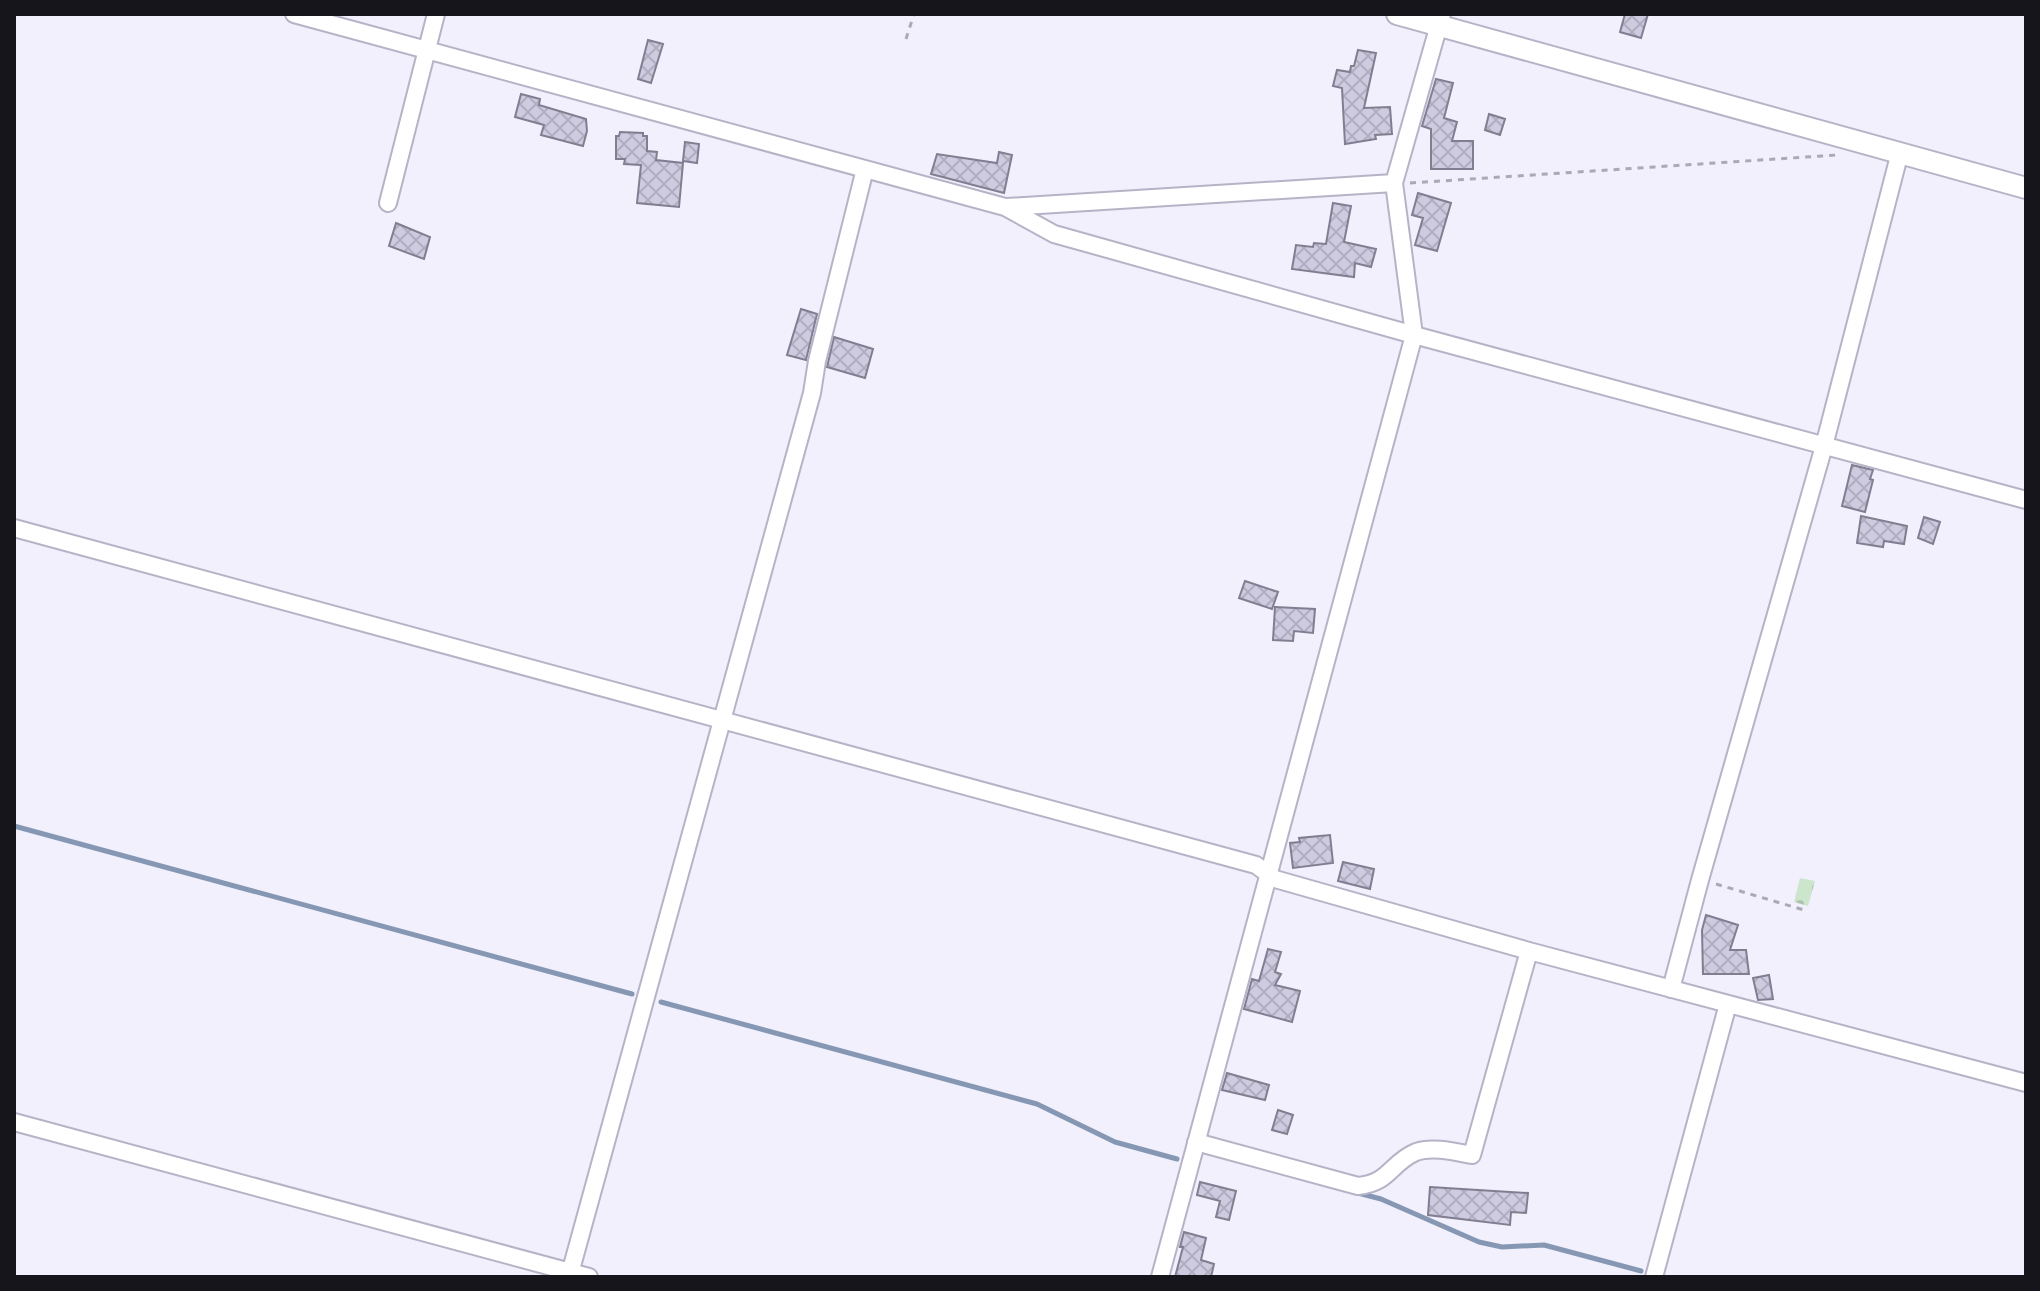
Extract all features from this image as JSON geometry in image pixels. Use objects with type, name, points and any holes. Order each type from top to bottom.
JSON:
[{"type":"street","points":[[294,14],[1005,207],[1054,234],[2026,500]]},
{"type":"street","points":[[388,203],[436,14]]},
{"type":"street","points":[[1397,14],[1440,20],[2026,188]]},
{"type":"street","points":[[1160,1277],[1414,335],[1394,183],[1440,20]]},
{"type":"street","points":[[1671,989],[1824,446],[1900,152]]},
{"type":"street","points":[[570,1274],[812,393],[817,361],[865,169]]},
{"type":"street","points":[[1005,207],[1394,183]]},
{"type":"street","points":[[14,528],[1256,865],[1275,879],[1529,951],[2026,1083]]},
{"type":"street","points":[[1196,1142],[1358,1186],[1384,1180],[1398,1163],[1418,1151],[1451,1151],[1472,1155],[1529,951]]},
{"type":"street","points":[[1654,1277],[1728,1004]]},
{"type":"street","points":[[14,1122],[589,1277]]},
{"type":"path","points":[[906,39],[914,14]]},
{"type":"path","points":[[1394,183],[1832,157],[1847,152],[1852,139]]},
{"type":"path","points":[[1700,880],[1804,910]]},
{"type":"green space","points":[[1800,878],[1815,881],[1808,906],[1794,902]]},
{"type":"building","points":[[1625,14],[1648,14],[1641,38],[1620,32]]},
{"type":"building","points":[[648,40],[663,44],[651,83],[638,79]]},
{"type":"building","points":[[1358,50],[1376,53],[1364,108],[1390,107],[1392,134],[1375,135],[1376,139],[1345,144],[1342,88],[1333,86],[1337,70],[1350,72]]},
{"type":"building","points":[[1436,79],[1453,83],[1444,118],[1457,122],[1452,141],[1473,141],[1473,169],[1431,169],[1431,129],[1422,126]]},
{"type":"building","points":[[521,94],[540,99],[539,105],[586,119],[583,146],[541,135],[544,125],[515,117]]},
{"type":"building","points":[[1489,114],[1505,119],[1500,135],[1485,130]]},
{"type":"building","points":[[620,132],[643,133],[647,136],[647,151],[657,152],[656,160],[683,163],[679,207],[637,203],[641,165],[624,164],[625,159],[616,159],[616,136]]},
{"type":"building","points":[[685,142],[699,144],[697,163],[683,161]]},
{"type":"building","points":[[999,152],[1012,155],[1004,193],[931,174],[937,154],[997,163]]},
{"type":"building","points":[[1418,193],[1451,203],[1437,251],[1415,245],[1423,218],[1412,215]]},
{"type":"building","points":[[1333,203],[1351,206],[1344,242],[1376,249],[1371,267],[1355,263],[1354,277],[1292,269],[1296,245],[1313,247],[1314,243],[1326,244]]},
{"type":"building","points":[[396,223],[430,237],[424,259],[389,246]]},
{"type":"building","points":[[801,309],[817,314],[806,360],[787,355]]},
{"type":"building","points":[[834,337],[873,349],[865,378],[827,367]]},
{"type":"building","points":[[1852,465],[1873,470],[1865,512],[1842,506]]},
{"type":"building","points":[[1861,516],[1907,526],[1904,544],[1884,541],[1883,547],[1857,543]]},
{"type":"building","points":[[1924,517],[1940,522],[1933,544],[1918,538]]},
{"type":"building","points":[[1245,581],[1278,592],[1272,609],[1239,598]]},
{"type":"building","points":[[1275,607],[1315,609],[1313,633],[1294,631],[1293,641],[1273,640]]},
{"type":"building","points":[[1330,835],[1333,863],[1293,868],[1290,843],[1300,842],[1299,838]]},
{"type":"building","points":[[1343,862],[1374,869],[1370,889],[1338,881]]},
{"type":"building","points":[[1706,915],[1738,925],[1730,950],[1746,950],[1749,974],[1703,974],[1702,930]]},
{"type":"building","points":[[1268,949],[1281,952],[1275,972],[1281,974],[1275,985],[1300,991],[1292,1022],[1244,1009],[1252,979],[1259,981]]},
{"type":"building","points":[[1769,975],[1773,999],[1758,1000],[1753,978]]},
{"type":"building","points":[[1227,1073],[1269,1085],[1265,1100],[1222,1090]]},
{"type":"building","points":[[1278,1110],[1293,1115],[1287,1134],[1272,1130]]},
{"type":"building","points":[[1200,1182],[1236,1191],[1229,1220],[1216,1217],[1220,1201],[1197,1195]]},
{"type":"building","points":[[1430,1187],[1528,1193],[1526,1213],[1511,1212],[1510,1225],[1428,1215]]},
{"type":"building","points":[[1184,1232],[1206,1238],[1201,1260],[1214,1264],[1211,1277],[1175,1277]]},
{"type":"waterway","points":[[14,826],[632,994]]},
{"type":"waterway","points":[[661,1002],[1037,1104],[1115,1142],[1177,1159]]},
{"type":"waterway","points":[[1358,1193],[1381,1199],[1479,1242],[1502,1247],[1544,1245],[1641,1271]]}]
